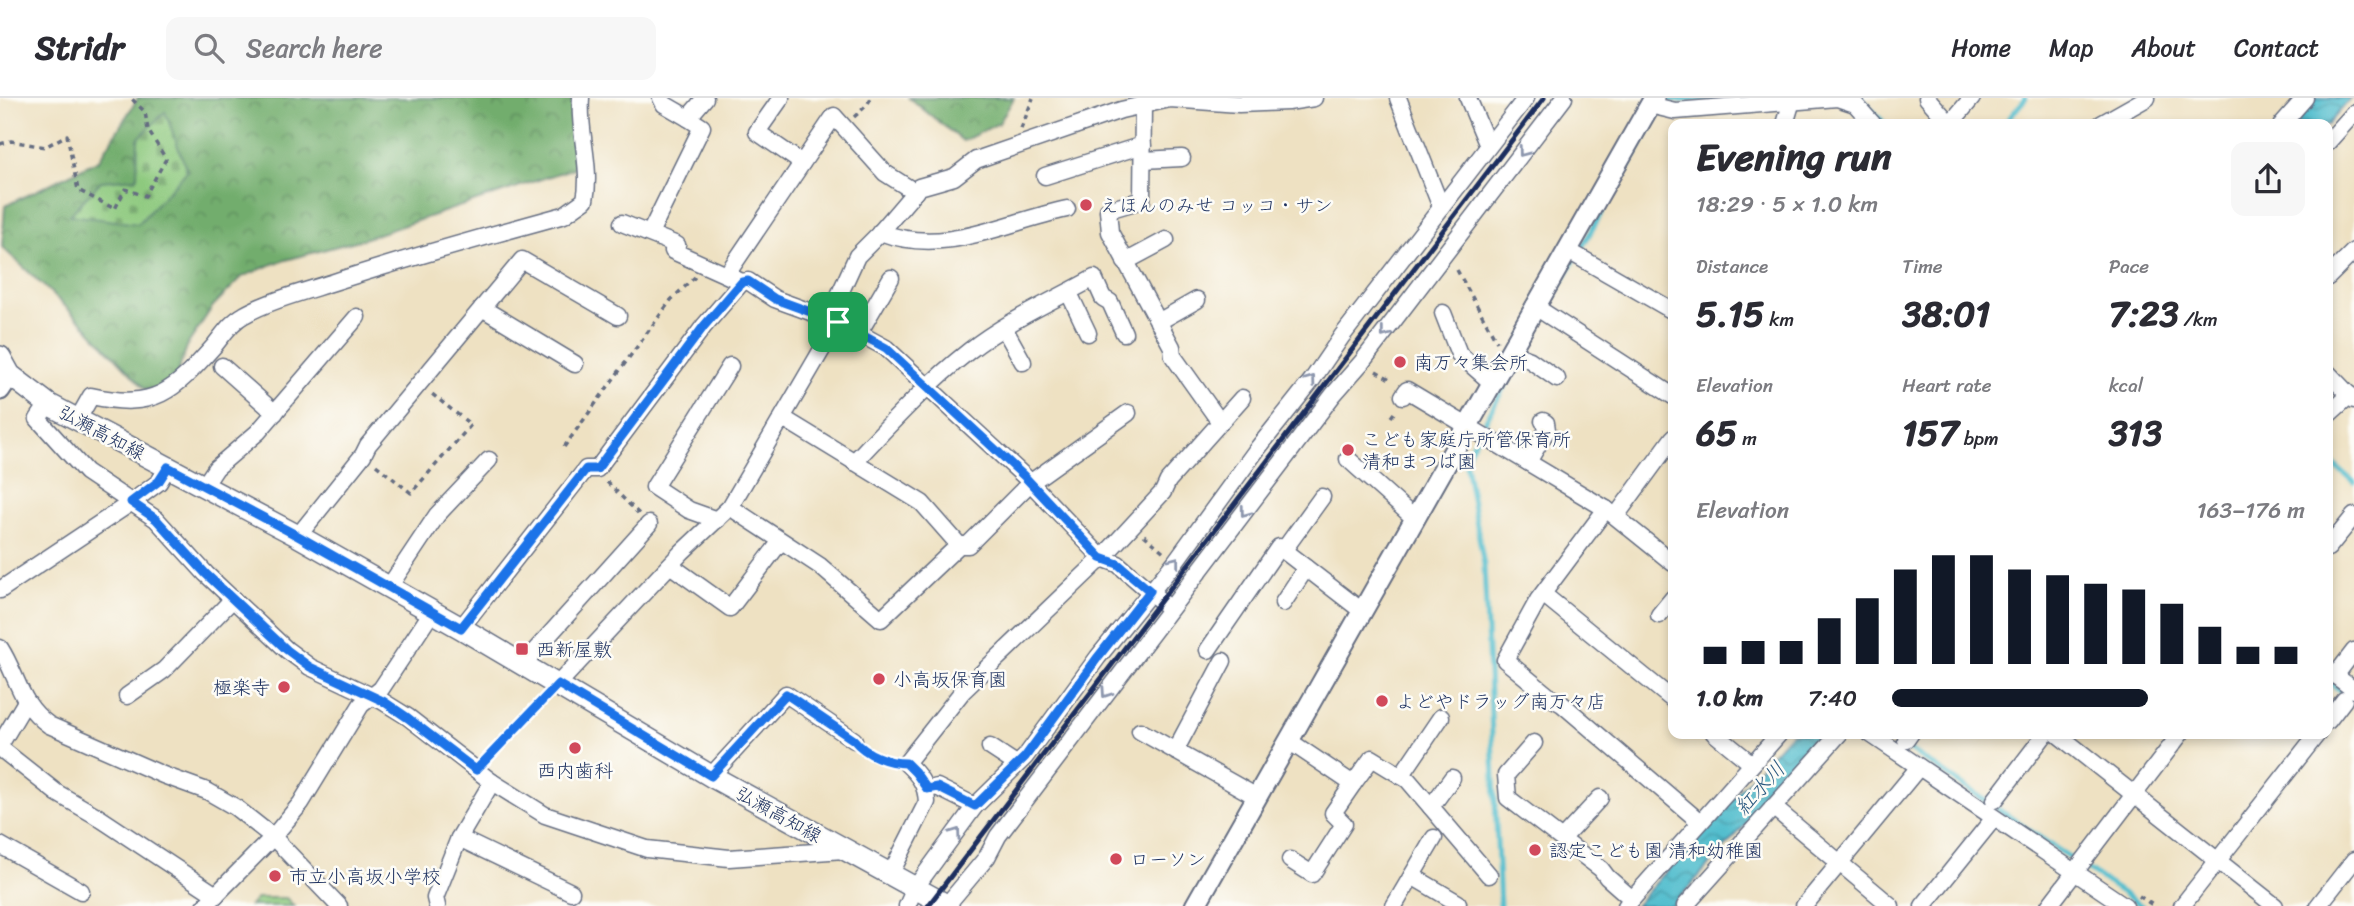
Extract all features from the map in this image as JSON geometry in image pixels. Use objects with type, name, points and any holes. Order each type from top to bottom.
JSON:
[{"type":"main road","name":"弘瀬高知線","points":[[3,374],[48,404],[389,587],[711,776],[890,875],[911,897],[947,906]]},
{"type":"street","points":[[78,419],[91,396],[132,401],[149,399],[167,392],[179,384],[232,324],[244,315],[398,261],[565,215],[585,200],[588,185],[580,117],[581,98]]},
{"type":"street","points":[[650,233],[702,127],[664,104],[661,98]]},
{"type":"street","points":[[688,118],[705,98]]},
{"type":"street","points":[[781,98],[757,132],[802,163]]},
{"type":"street","points":[[838,322],[833,311],[861,249],[880,232],[919,187],[954,177],[976,160],[1121,110],[1170,99],[1239,104],[1314,98]]},
{"type":"street","points":[[1398,98],[1441,208]]},
{"type":"street","points":[[1468,98],[1488,146]]},
{"type":"street","points":[[911,897],[975,806],[1048,727],[1098,657],[1175,562],[1342,336],[1526,98]]},
{"type":"street","points":[[947,906],[987,857],[998,836],[1333,395],[1362,362],[1564,98]]},
{"type":"street","points":[[1927,98],[1946,119]]},
{"type":"street","points":[[1954,119],[1972,98]]},
{"type":"street","points":[[2286,119],[2305,98]]},
{"type":"street","points":[[2110,119],[2145,99]]},
{"type":"street","points":[[1198,904],[1414,518],[1476,432],[1492,383],[1652,102],[1676,118],[1791,101],[1847,100],[1855,104],[1868,119]]},
{"type":"street","points":[[1786,119],[1791,101]]},
{"type":"street","points":[[1143,105],[1142,200],[1108,210],[1110,232],[1172,347],[1173,356],[1220,422]]},
{"type":"street","points":[[2333,136],[2354,113]]},
{"type":"street","points":[[461,628],[586,469],[597,469],[704,326],[802,163],[834,116],[885,173],[915,192]]},
{"type":"street","points":[[1045,176],[1143,153],[1182,158]]},
{"type":"street","points":[[880,232],[897,239],[963,239],[1041,214],[1068,209]]},
{"type":"street","points":[[622,223],[677,245],[673,251],[704,266],[748,281],[775,299],[838,322],[886,348],[972,425],[1101,558],[1118,564],[1170,609]]},
{"type":"street","points":[[1125,262],[1166,240]]},
{"type":"street","points":[[1567,250],[1668,308]]},
{"type":"street","points":[[2333,272],[2354,251]]},
{"type":"street","points":[[298,536],[363,455],[368,445],[522,260],[618,316]]},
{"type":"street","points":[[859,333],[891,278]]},
{"type":"street","points":[[854,462],[928,386],[971,349],[1094,278],[1103,298],[1110,302],[1124,333]]},
{"type":"street","points":[[1069,293],[1088,333]]},
{"type":"street","points":[[1158,322],[1197,300]]},
{"type":"street","points":[[1534,306],[1668,393]]},
{"type":"street","points":[[482,308],[575,364]]},
{"type":"street","points":[[1443,313],[1460,354],[1492,383]]},
{"type":"street","points":[[204,486],[216,468],[258,432],[357,317]]},
{"type":"street","points":[[558,684],[670,565],[730,507],[838,322]]},
{"type":"street","points":[[1004,328],[1023,362]]},
{"type":"street","points":[[1509,352],[1530,360],[1557,380]]},
{"type":"street","points":[[222,366],[275,413]]},
{"type":"street","points":[[717,520],[689,510],[654,487],[730,366]]},
{"type":"street","points":[[2333,378],[2351,394],[2333,410]]},
{"type":"street","points":[[1405,393],[1528,462],[1611,513],[1668,560]]},
{"type":"street","points":[[890,875],[927,802],[927,789],[906,763],[962,692],[1101,558],[1163,492],[1168,481],[1242,398]]},
{"type":"street","points":[[48,404],[38,419],[86,472],[156,519],[206,574],[287,650],[310,667],[383,701],[492,782],[545,815],[647,849],[729,858],[844,850]]},
{"type":"street","points":[[730,507],[820,566],[881,619],[959,545],[968,545],[1030,483],[1128,413]]},
{"type":"street","points":[[783,418],[922,503],[959,545]]},
{"type":"street","points":[[1528,462],[1547,430],[1543,421]]},
{"type":"street","points":[[1668,448],[1543,594],[1505,660],[1562,704],[1700,822]]},
{"type":"street","points":[[1348,459],[1414,518]]},
{"type":"street","points":[[389,587],[437,515],[489,460]]},
{"type":"street","points":[[0,590],[131,502],[159,481],[168,467]]},
{"type":"street","points":[[1283,551],[1322,498]]},
{"type":"street","points":[[2333,542],[2354,516]]},
{"type":"street","points":[[523,664],[649,524]]},
{"type":"street","points":[[670,565],[730,608],[781,541]]},
{"type":"street","points":[[1208,650],[1279,547],[1362,611]]},
{"type":"street","points":[[1283,603],[1306,568]]},
{"type":"street","points":[[1543,594],[1668,696]]},
{"type":"street","points":[[127,696],[164,670],[233,599]]},
{"type":"street","points":[[1659,615],[1668,604]]},
{"type":"street","points":[[25,703],[0,747],[57,793],[95,815],[210,900],[273,837],[301,803],[361,705],[381,689],[432,612]]},
{"type":"street","points":[[0,648],[25,703],[48,725],[207,791],[235,807],[273,837],[340,906]]},
{"type":"street","points":[[2333,671],[2354,651]]},
{"type":"street","points":[[1175,751],[1223,662]]},
{"type":"street","points":[[2333,675],[2349,695],[2333,715]]},
{"type":"street","points":[[711,776],[786,694],[854,740]]},
{"type":"street","points":[[1401,776],[1441,718]]},
{"type":"street","points":[[1140,731],[1257,797]]},
{"type":"street","points":[[1721,739],[1752,764]]},
{"type":"street","points":[[1534,743],[1506,775],[1508,798],[1601,870],[1629,902],[1775,739]]},
{"type":"street","points":[[1685,906],[1835,739]]},
{"type":"street","points":[[1878,739],[1994,818],[2079,867],[2125,906]]},
{"type":"street","points":[[1995,800],[2041,739]]},
{"type":"street","points":[[2064,739],[2275,906]]},
{"type":"street","points":[[2049,906],[2176,739]]},
{"type":"street","points":[[2182,906],[2313,739]]},
{"type":"street","points":[[1289,741],[1353,784]]},
{"type":"street","points":[[990,747],[1016,764]]},
{"type":"street","points":[[1290,860],[1312,874],[1344,824],[1333,814],[1372,758],[1408,780],[1489,875]]},
{"type":"street","points":[[1804,906],[1919,767]]},
{"type":"street","points":[[1432,807],[1452,778]]},
{"type":"street","points":[[433,903],[458,838],[492,782]]},
{"type":"street","points":[[927,789],[937,787],[975,806]]},
{"type":"street","points":[[1562,839],[1600,798]]},
{"type":"street","points":[[1773,807],[1891,906]]},
{"type":"street","points":[[1923,906],[1994,818]]},
{"type":"street","points":[[458,838],[571,892]]},
{"type":"street","points":[[1394,906],[1434,838]]},
{"type":"street","points":[[0,845],[81,891]]},
{"type":"street","points":[[2318,906],[2354,860]]},
{"type":"street","points":[[1412,876],[1458,903]]},
{"type":"path","points":[[0,144],[11,142],[45,147],[67,135],[78,190],[115,209],[125,189],[145,196],[166,159],[148,130],[145,112],[131,98]]},
{"type":"path","points":[[850,120],[871,98]]},
{"type":"path","points":[[1015,146],[1032,98]]},
{"type":"path","points":[[564,447],[671,300],[704,266]]},
{"type":"path","points":[[1457,270],[1501,349],[1509,352]]},
{"type":"path","points":[[1362,362],[1405,393]]},
{"type":"path","points":[[363,455],[411,493],[471,425],[419,384]]},
{"type":"path","points":[[1131,525],[1175,562]]},
{"type":"path","points":[[476,770],[558,684]]},
{"type":"path","points":[[854,740],[861,748],[893,763],[906,763]]},
{"type":"green space","points":[[138,98],[572,98],[574,168],[363,239],[275,263],[242,277],[213,306],[188,344],[174,383],[151,395],[82,322],[2,247],[5,206],[99,160]]},
{"type":"green space","points":[[909,98],[1014,98],[999,123],[963,141]]},
{"type":"green space","points":[[165,112],[187,171],[138,224],[70,215],[101,181],[137,178],[138,139]]},
{"type":"green space","points":[[257,898],[286,898],[294,906],[250,906]]},
{"type":"water","points":[[2317,98],[2351,98],[2333,119],[2298,119]]},
{"type":"water","name":"紅水川","points":[[1786,739],[1823,739],[1672,906],[1635,906]]},
{"type":"waterway","points":[[1666,98],[1665,100],[1671,101],[1730,98]]},
{"type":"waterway","points":[[1861,98],[1880,119]]},
{"type":"waterway","points":[[2008,119],[2026,98]]},
{"type":"waterway","points":[[1580,251],[1655,118]]},
{"type":"waterway","points":[[1547,308],[1574,261]]},
{"type":"waterway","points":[[1527,343],[1541,319]]},
{"type":"waterway","points":[[1500,906],[1484,565],[1465,459],[1516,365]]},
{"type":"waterway","points":[[2333,464],[2354,482]]},
{"type":"waterway","points":[[2333,685],[2354,701]]},
{"type":"waterway","points":[[1894,739],[2142,906]]},
{"type":"railway","points":[[928,906],[1544,98]]},
{"type":"place","name":"えほんのみせ コッコ・サン","points":[[1086,205]]},
{"type":"place","name":"南万々集会所","points":[[1400,362]]},
{"type":"place","name":"こども家庭庁所管保育所 清和まつば園","points":[[1348,450]]},
{"type":"place","name":"西新屋敷","points":[[522,649]]},
{"type":"place","name":"小高坂保育園","points":[[879,679]]},
{"type":"place","name":"極楽寺","points":[[284,687]]},
{"type":"place","name":"よどやドラッグ南万々店","points":[[1382,701]]},
{"type":"place","name":"西内歯科","points":[[575,748]]},
{"type":"place","name":"認定こども園 清和幼稚園","points":[[1535,850]]},
{"type":"place","name":"ローソン","points":[[1116,859]]},
{"type":"place","name":"市立小高坂小学校","points":[[275,876]]},
{"type":"route","points":[[748,281],[775,299],[838,322],[886,348],[972,425],[1101,558],[1118,564],[1150,591],[1025,757],[975,806],[937,787],[927,789],[906,763],[893,763],[861,748],[854,740],[786,694],[711,776],[558,684],[476,770],[383,701],[310,667],[287,650],[206,574],[156,519],[131,502],[159,481],[168,467],[298,536],[461,628],[586,469],[597,469],[704,326],[742,282],[748,281]]}]
